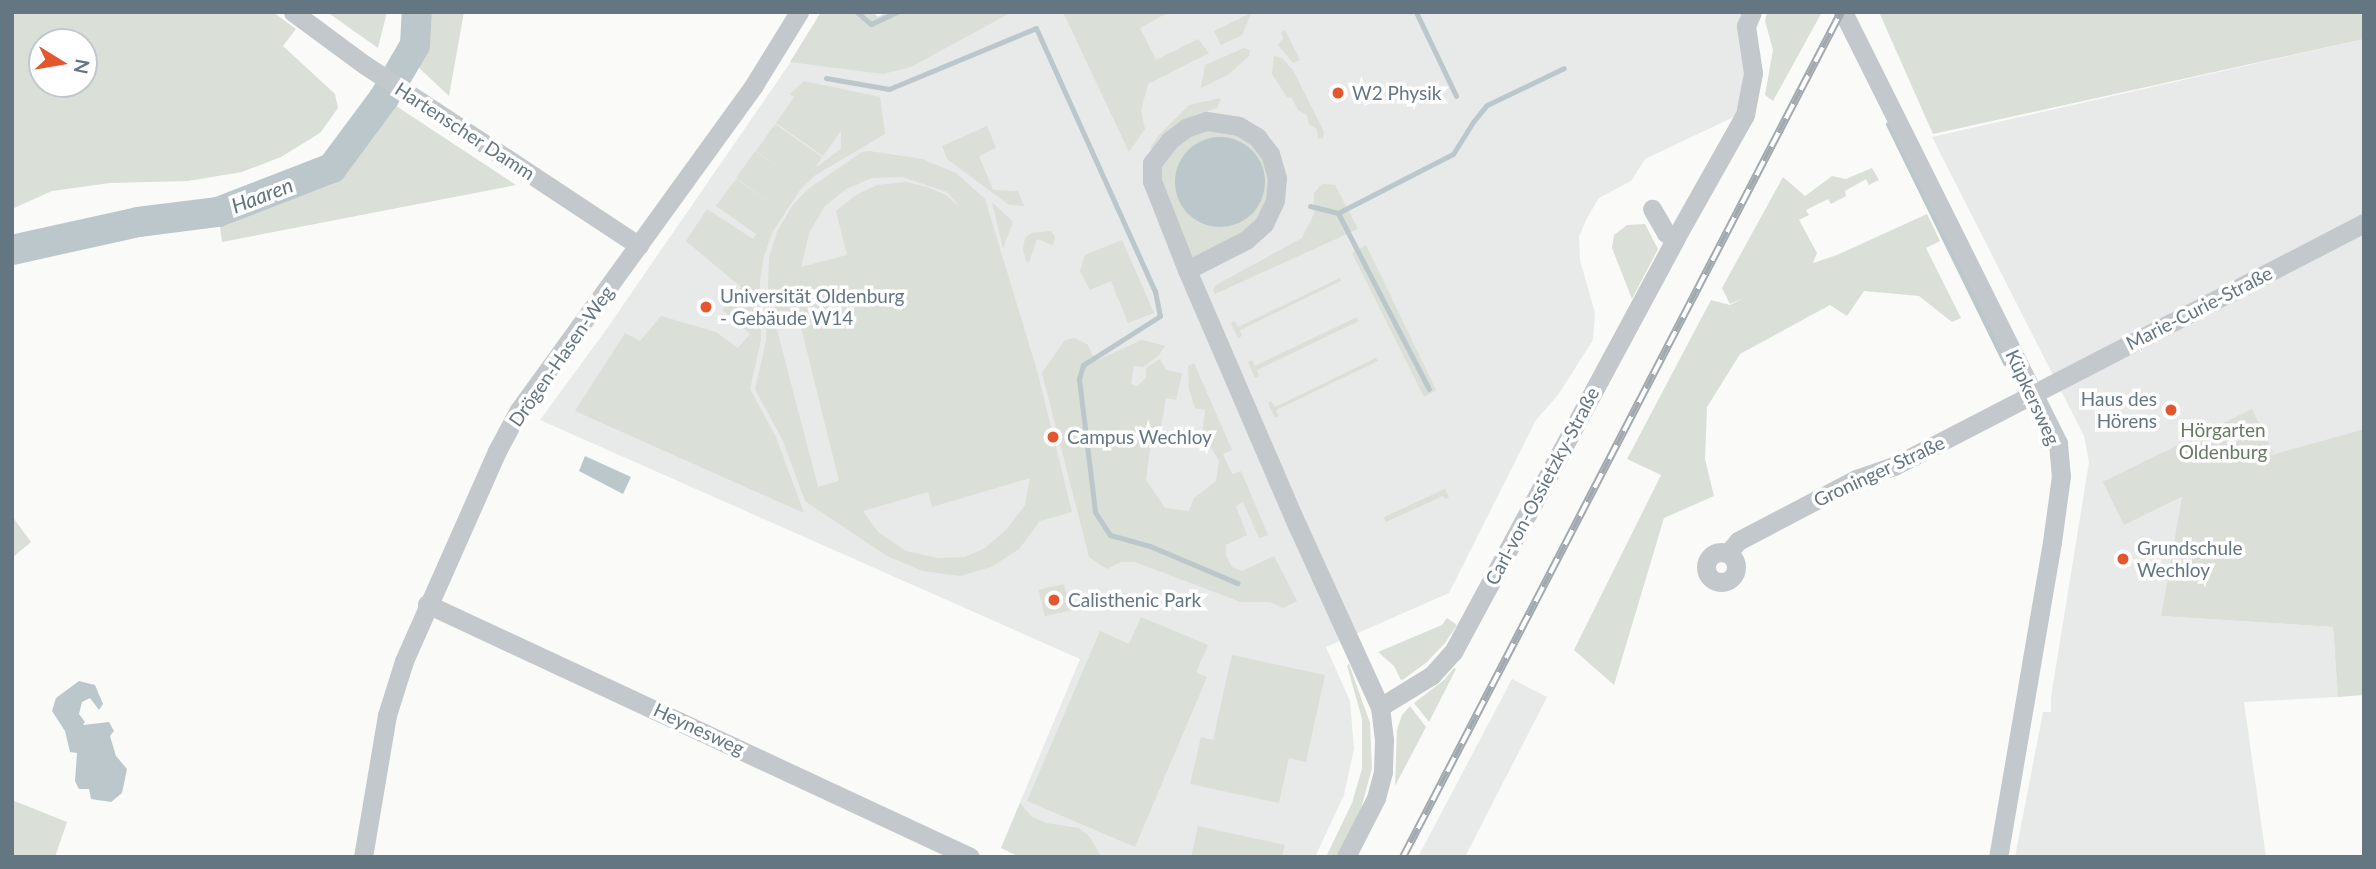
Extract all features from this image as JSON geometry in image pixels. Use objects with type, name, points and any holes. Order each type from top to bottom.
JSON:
[{"type":"street","name":"Hartenscher Damm","points":[[293,12],[369,68],[639,246]]},
{"type":"street","name":"Drögen-Hasen-Weg","points":[[363,857],[387,715],[404,661],[472,503],[519,410],[754,85],[799,12]]},
{"type":"street","name":"Carl-von-Ossietzky-Straße","points":[[1380,708],[1432,674],[1452,652],[1745,115],[1753,73],[1746,26],[1752,12]]},
{"type":"street","name":"Küpkersweg","points":[[1843,12],[2058,443],[2062,476],[1998,857]]},
{"type":"street","points":[[1187,270],[1246,240],[1264,224],[1275,200],[1277,178],[1270,154],[1257,136],[1239,126],[1206,121],[1186,128],[1170,140],[1152,163],[1152,181],[1187,270],[1380,708],[1384,740],[1383,772],[1376,798],[1346,857]]},
{"type":"street","points":[[1652,209],[1665,233],[1675,239]]},
{"type":"street","name":"Marie-Curie-Straße","points":[[2033,393],[2364,223]]},
{"type":"street","name":"Groninger Straße","points":[[1728,553],[1738,541],[1762,528],[1856,479],[1894,466],[2033,393]]},
{"type":"street","name":"Heynesweg","points":[[427,604],[970,857]]},
{"type":"shaded area","name":"Campus Wechloy","points":[[821,12],[872,12],[878,17],[887,12],[1745,12],[1745,58],[1740,114],[1645,159],[1631,181],[1599,198],[1587,218],[1579,237],[1580,260],[1595,313],[1593,340],[1558,395],[1536,420],[1449,593],[1326,647],[1350,701],[1354,749],[1344,795],[1315,857],[1020,857],[1001,848],[1080,659],[540,420],[608,327],[812,31]]},
{"type":"shaded area","points":[[2364,39],[2364,429],[2185,479],[2161,616],[2333,627],[2338,697],[2244,702],[2266,857],[2015,857],[2043,712],[2051,712],[2051,697],[2089,462],[2084,436],[1932,137]]},
{"type":"shaded area","points":[[1220,137],[1237,141],[1252,150],[1261,165],[1265,182],[1261,199],[1252,214],[1237,223],[1220,227],[1203,223],[1188,214],[1179,199],[1175,182],[1179,165],[1188,150],[1203,141]]},
{"type":"shaded area","points":[[585,456],[631,477],[623,494],[579,471]]},
{"type":"shaded area","points":[[1512,679],[1547,697],[1465,857],[1418,857]]},
{"type":"shaded area","points":[[79,681],[95,685],[103,704],[99,710],[90,698],[82,702],[79,714],[85,722],[83,725],[109,722],[114,731],[110,736],[116,756],[127,769],[122,793],[111,802],[91,799],[89,789],[79,789],[75,781],[77,753],[70,752],[65,731],[52,711],[56,698]]},
{"type":"green space","points":[[12,12],[273,12],[296,29],[283,46],[335,94],[338,108],[320,133],[281,157],[242,172],[188,181],[110,183],[52,191],[12,209]]},
{"type":"green space","points":[[327,12],[387,12],[378,48]]},
{"type":"green space","points":[[429,12],[464,12],[449,96],[417,66],[429,28]]},
{"type":"green space","points":[[821,12],[872,12],[878,17],[887,12],[1012,12],[911,67],[883,74],[790,62]]},
{"type":"green space","points":[[1063,12],[1169,12],[1140,28],[1156,60],[1198,39],[1209,53],[1148,84],[1141,110],[1145,129],[1129,152]]},
{"type":"green space","points":[[1767,12],[1822,12],[1773,101],[1765,95],[1773,50],[1765,21]]},
{"type":"green space","points":[[1879,12],[2364,12],[2364,39],[1933,134]]},
{"type":"green space","points":[[1251,13],[1242,35],[1221,45],[1214,31]]},
{"type":"green space","points":[[1285,30],[1300,60],[1293,63],[1278,45],[1283,38],[1281,33]]},
{"type":"green space","points":[[1244,48],[1250,50],[1249,56],[1229,74],[1201,88],[1205,65]]},
{"type":"green space","points":[[1274,56],[1282,58],[1293,70],[1324,132],[1323,139],[1318,138],[1317,129],[1309,124],[1307,115],[1298,110],[1292,98],[1287,97],[1272,74]]},
{"type":"green space","points":[[804,81],[880,97],[885,134],[814,176],[800,190],[773,231],[764,256],[760,282],[761,340],[750,389],[776,437],[804,513],[575,411],[625,333],[640,341],[661,316],[716,332],[738,348],[750,334],[722,310],[741,287],[686,241],[707,209],[753,239],[756,234],[716,206],[736,179],[777,208],[736,178],[755,151],[800,182],[756,151],[775,124],[822,157],[815,168],[841,149],[841,131],[823,156],[776,123],[794,97],[790,94]]},
{"type":"green space","points":[[384,98],[516,185],[222,242],[218,212],[332,168]]},
{"type":"green space","points":[[1221,98],[1217,108],[1195,115],[1153,150],[1150,148],[1189,105]]},
{"type":"green space","points":[[1228,123],[1270,154],[1264,224],[1187,270],[1152,181],[1170,140]]},
{"type":"green space","points":[[987,126],[996,148],[979,156],[993,190],[1018,191],[1024,206],[1009,205],[947,159],[942,146]]},
{"type":"green space","points":[[862,152],[922,159],[956,173],[985,199],[1038,374],[1072,512],[1040,521],[1019,549],[991,567],[960,576],[923,571],[887,556],[805,501],[783,441],[755,389],[766,341],[769,257],[777,232],[792,206],[808,189]],"holes":[[[902,177],[947,192],[960,207],[946,195],[927,187],[906,182],[877,185],[856,195],[836,211],[847,255],[801,267],[809,233],[825,206],[846,189],[872,178]],[[799,319],[839,481],[818,487],[776,326]],[[1030,478],[1025,505],[1007,529],[985,548],[965,557],[938,558],[906,551],[878,532],[863,511],[928,492],[932,507]]]},
{"type":"green space","points":[[1872,168],[1879,180],[1869,185],[1866,179],[1845,191],[1846,196],[1831,204],[1828,199],[1806,210],[1809,215],[1799,220],[1817,253],[1813,263],[1837,255],[1927,214],[1940,241],[1926,248],[1961,318],[1952,322],[1919,296],[1864,291],[1847,316],[1830,305],[1740,354],[1707,407],[1705,459],[1714,496],[1664,518],[1614,685],[1574,650],[1661,475],[1627,459],[1711,300],[1730,305],[1744,298],[1730,304],[1722,288],[1783,177],[1805,196],[1832,176],[1846,179]]},
{"type":"green space","points":[[1322,184],[1335,185],[1358,229],[1215,294],[1213,290],[1216,285],[1302,238],[1314,214],[1314,193]]},
{"type":"green space","points":[[992,202],[1013,222],[1003,248]]},
{"type":"green space","points":[[1645,224],[1658,249],[1632,299],[1612,248],[1614,235],[1627,225]]},
{"type":"green space","points":[[1051,231],[1055,237],[1053,245],[1037,239],[1029,262],[1026,261],[1023,249],[1025,238],[1032,233]]},
{"type":"green space","points":[[1122,240],[1154,313],[1128,323],[1111,281],[1090,290],[1080,271],[1085,255]]},
{"type":"green space","points":[[1366,245],[1436,390],[1424,397],[1352,253]]},
{"type":"green space","points":[[1340,278],[1341,281],[1240,330],[1242,336],[1238,338],[1231,323],[1235,321],[1238,327]]},
{"type":"green space","points":[[1357,317],[1359,321],[1257,370],[1259,376],[1255,378],[1248,362],[1252,360],[1255,366]]},
{"type":"green space","points":[[1075,338],[1088,345],[1095,361],[1142,340],[1165,346],[1159,355],[1143,367],[1134,366],[1131,384],[1137,386],[1146,378],[1146,368],[1160,359],[1166,370],[1182,373],[1176,400],[1166,398],[1160,433],[1152,439],[1123,430],[1121,437],[1151,442],[1146,480],[1165,508],[1189,511],[1194,498],[1216,481],[1219,460],[1202,435],[1205,410],[1195,408],[1189,389],[1188,366],[1194,363],[1232,450],[1223,454],[1232,474],[1241,471],[1268,535],[1259,538],[1243,502],[1236,506],[1247,535],[1226,545],[1226,556],[1232,567],[1242,571],[1274,556],[1297,601],[1283,608],[1270,602],[1241,602],[1135,562],[1121,562],[1107,569],[1089,557],[1042,373],[1065,340]]},
{"type":"green space","points":[[1376,358],[1378,361],[1276,410],[1279,416],[1275,418],[1268,403],[1271,401],[1275,407]]},
{"type":"green space","name":"Hörgarten Oldenburg","points":[[2252,409],[2273,452],[2124,525],[2103,482]]},
{"type":"green space","points":[[2364,429],[2364,695],[2338,697],[2333,627],[2161,616],[2185,479]]},
{"type":"green space","points":[[1445,489],[1449,497],[1445,499],[1443,496],[1386,522],[1384,517]]},
{"type":"green space","points":[[12,516],[31,542],[12,558]]},
{"type":"green space","name":"Calisthenic Park","points":[[1064,584],[1070,610],[1045,616],[1039,590]]},
{"type":"green space","points":[[1141,617],[1208,645],[1196,672],[1207,677],[1135,847],[1027,801],[1100,631],[1129,644]]},
{"type":"green space","points":[[1447,618],[1457,625],[1445,643],[1427,662],[1401,680],[1394,666],[1378,652],[1442,625]]},
{"type":"green space","points":[[1232,655],[1325,675],[1306,762],[1289,758],[1279,803],[1190,784],[1201,737],[1213,740]]},
{"type":"green space","points":[[1349,664],[1370,723],[1372,768],[1361,809],[1338,857],[1326,857],[1352,803],[1362,769],[1362,719],[1347,665]]},
{"type":"green space","points":[[1456,669],[1429,722],[1414,703],[1444,680]]},
{"type":"green space","points":[[1410,706],[1426,727],[1395,786],[1397,730],[1402,715]]},
{"type":"green space","points":[[12,800],[67,822],[55,857],[12,857]]},
{"type":"green space","points":[[1020,803],[1032,817],[1046,823],[1079,828],[1090,837],[1101,857],[1020,857],[1001,848]]},
{"type":"green space","points":[[1198,826],[1285,845],[1282,857],[1191,857]]},
{"type":"waterway","name":"Haaren","points":[[12,250],[138,222],[218,212],[332,168],[384,98],[415,45],[417,12]]},
{"type":"waterway","points":[[857,12],[871,24],[897,12]]},
{"type":"waterway","points":[[1416,12],[1456,96]]},
{"type":"waterway","points":[[826,78],[889,89],[1036,28],[1155,291],[1160,316],[1083,365],[1079,379],[1095,512],[1110,535],[1150,546],[1237,583]]},
{"type":"waterway","points":[[1338,213],[1453,154],[1487,105],[1564,68]]},
{"type":"waterway","points":[[1888,124],[2005,363]]},
{"type":"waterway","points":[[1310,206],[1338,213],[1429,389]]},
{"type":"railway","points":[[1403,857],[1841,12]]},
{"type":"place","name":"W2 Physik","points":[[1338,93]]},
{"type":"place","name":"Universität Oldenburg - Gebäude W14","points":[[706,307]]},
{"type":"place","name":"Haus des Hörens","points":[[2171,410]]},
{"type":"place","name":"Campus Wechloy","points":[[1053,437]]},
{"type":"place","name":"Grundschule Wechloy","points":[[2123,559]]},
{"type":"place","name":"Calisthenic Park","points":[[1054,600]]}]
